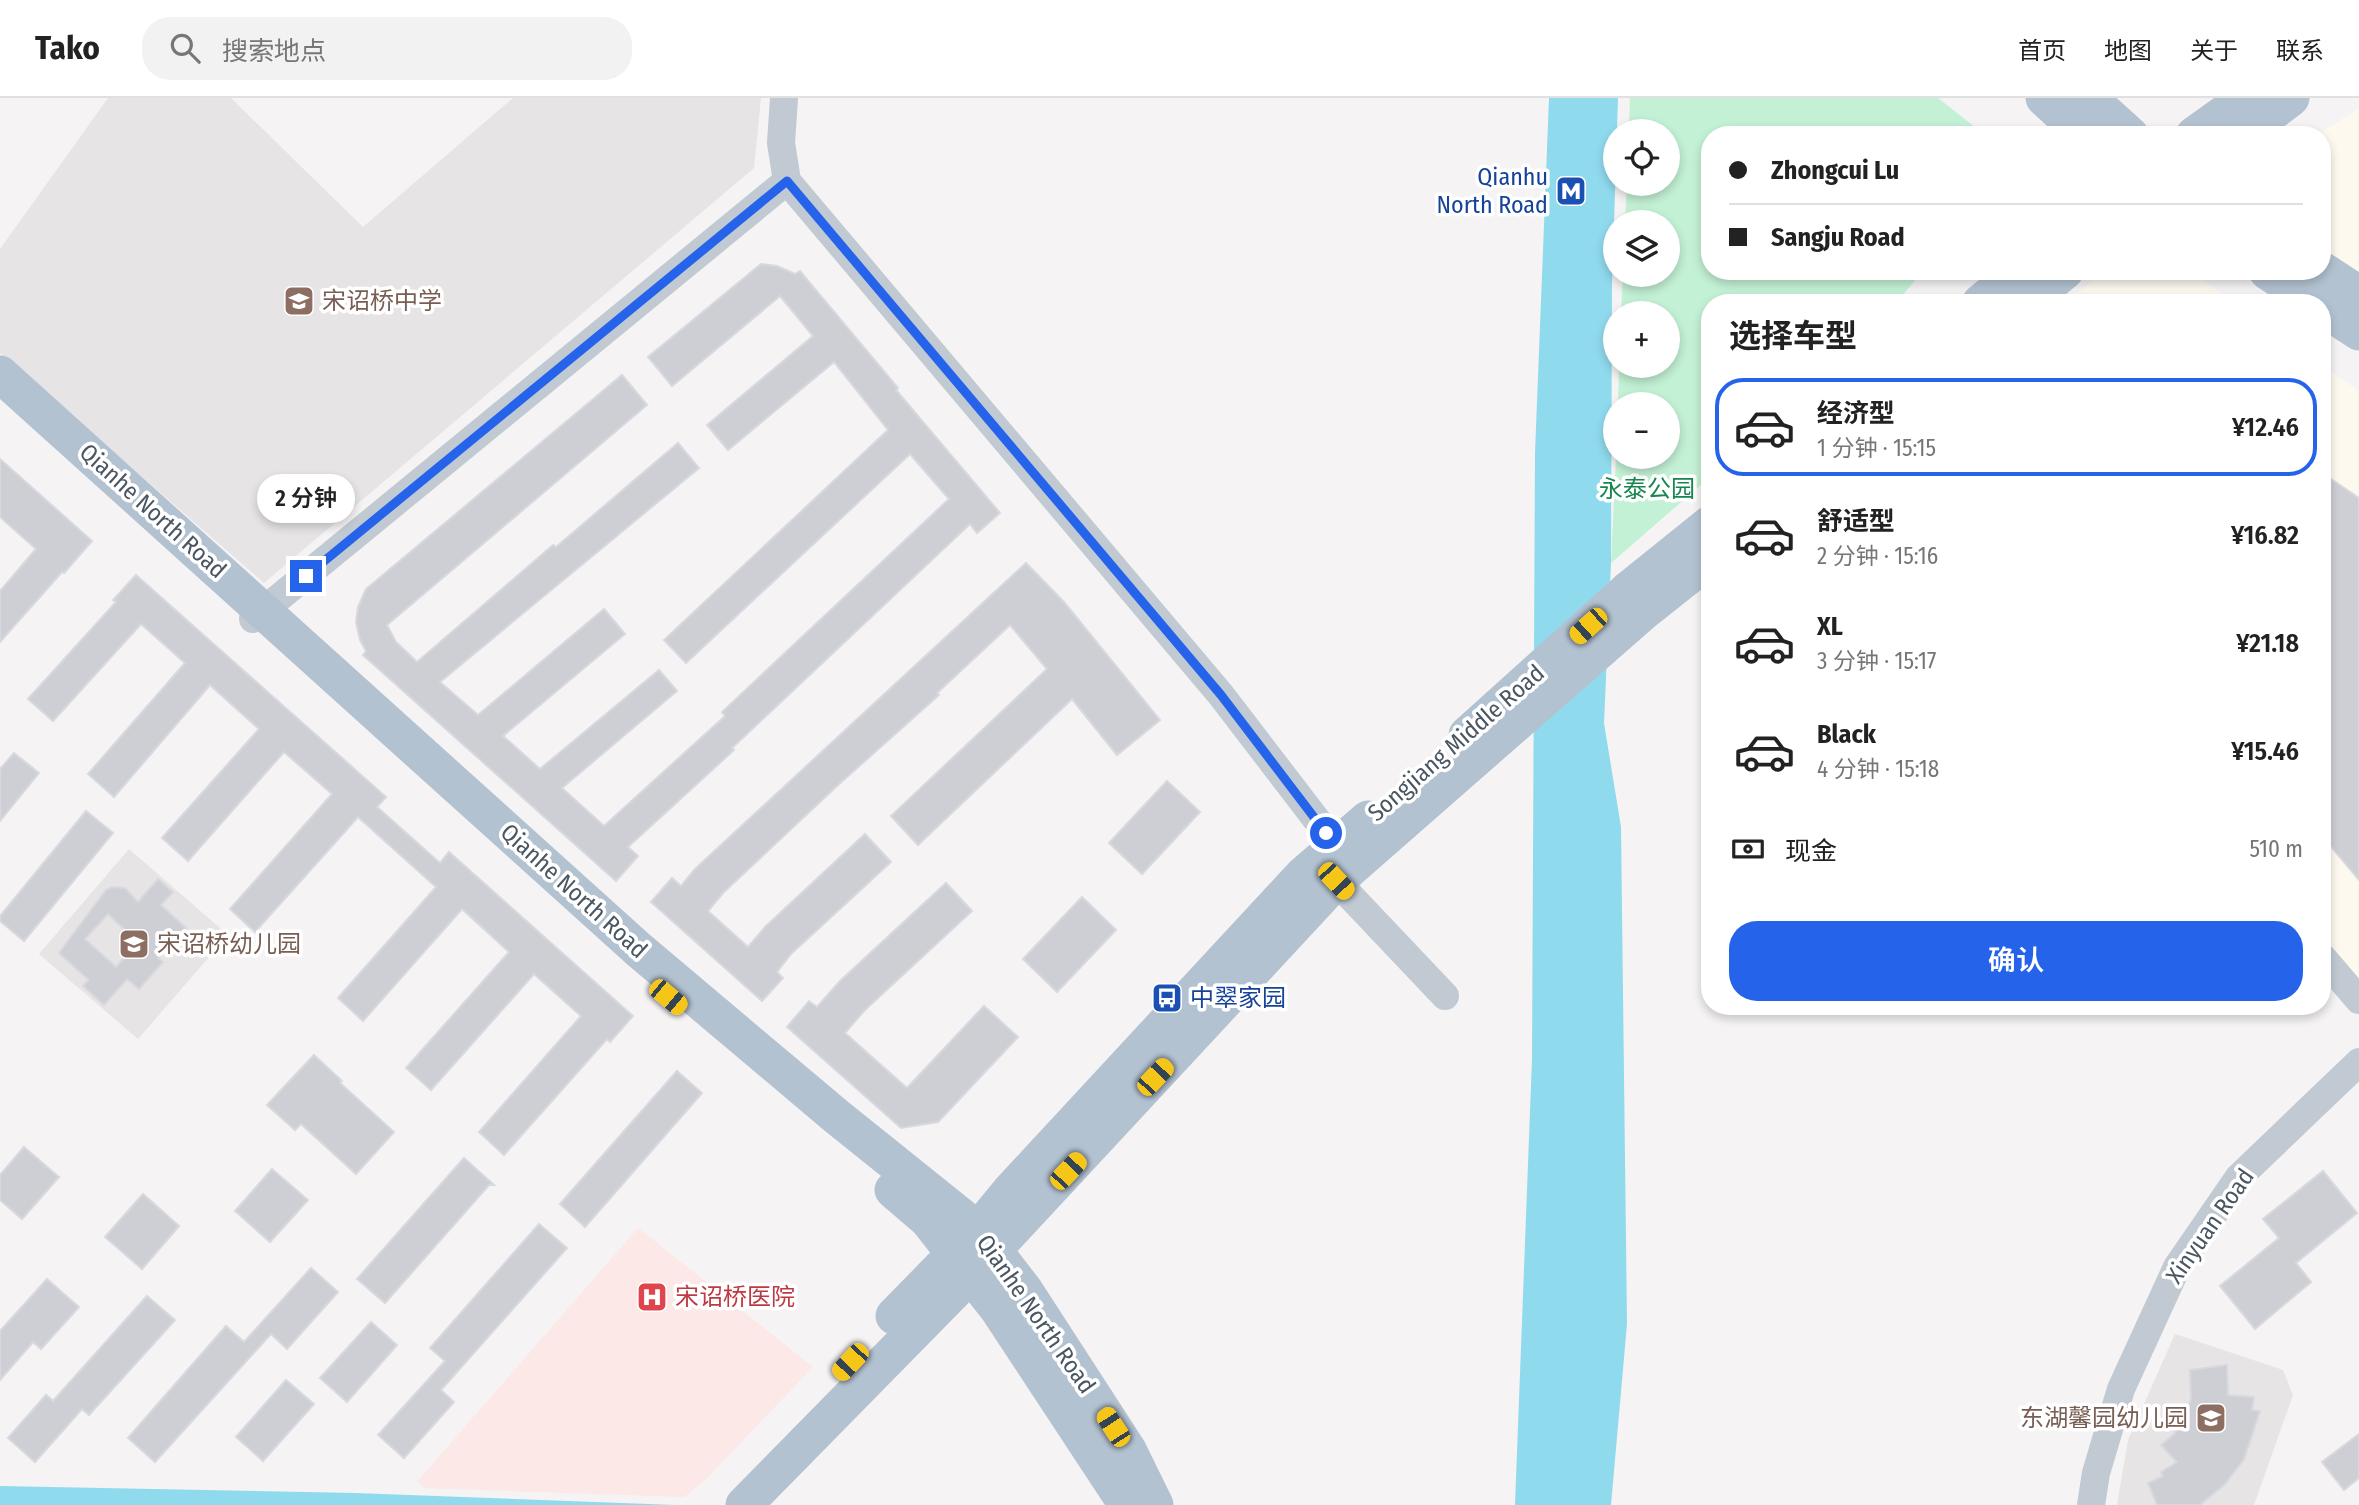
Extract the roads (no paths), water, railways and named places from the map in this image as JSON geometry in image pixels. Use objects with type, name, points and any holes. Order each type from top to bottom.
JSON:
[{"type":"main road","points":[[2044,98],[2074,126]]},
{"type":"main road","points":[[2089,98],[2120,126]]},
{"type":"main road","points":[[2207,126],[2246,98]]},
{"type":"main road","points":[[2254,126],[2291,98]]},
{"type":"main road","points":[[2331,276],[2359,294]]},
{"type":"main road","points":[[1991,294],[2008,280]]},
{"type":"main road","points":[[2037,294],[2054,280]]},
{"type":"main road","points":[[2280,280],[2302,294]]},
{"type":"main road","points":[[2331,314],[2359,332]]},
{"type":"main road","name":"Qianhe North Road","points":[[0,374],[629,965],[928,1220],[974,1251],[998,1310],[1140,1504]]},
{"type":"main road","name":"Qianhe North Road","points":[[0,392],[258,615]]},
{"type":"main road","name":"Songjiang Middle Road","points":[[733,1502],[974,1251],[1011,1190],[1303,875],[1341,864],[1635,602],[1701,533]]},
{"type":"main road","name":"Songjiang Middle Road","points":[[1635,602],[1701,564]]},
{"type":"street","points":[[785,98],[781,143],[787,181],[1221,695],[1317,819],[1341,864],[1445,996]]},
{"type":"street","points":[[258,615],[787,181]]},
{"type":"street","points":[[2331,967],[2359,1000]]},
{"type":"street","name":"Xinyuan Road","points":[[2091,1505],[2096,1473],[2121,1389],[2177,1267],[2239,1177],[2359,1062]]},
{"type":"water","points":[[1549,98],[1618,98],[1617,119],[1603,119],[1603,196],[1615,196],[1614,210],[1603,210],[1603,287],[1612,287],[1612,301],[1603,301],[1603,378],[1612,378],[1612,392],[1603,392],[1603,469],[1611,469],[1611,563],[1604,723],[1621,827],[1627,1324],[1611,1505],[1515,1505],[1532,1059],[1535,453]]},
{"type":"water","points":[[0,1486],[355,1493],[675,1505],[0,1505]]},
{"type":"place","name":"Qianhu North Road","points":[[1571,191]]},
{"type":"place","name":"宋诏桥中学","points":[[299,301]]},
{"type":"place","name":"宋诏桥幼儿园","points":[[134,944]]},
{"type":"place","name":"中翠家园","points":[[1167,998]]},
{"type":"place","name":"宋诏桥医院","points":[[652,1297]]},
{"type":"place","name":"东湖馨园幼儿园","points":[[2211,1418]]},
{"type":"park label","name":"永泰公园","points":[[1647,489]]}]
